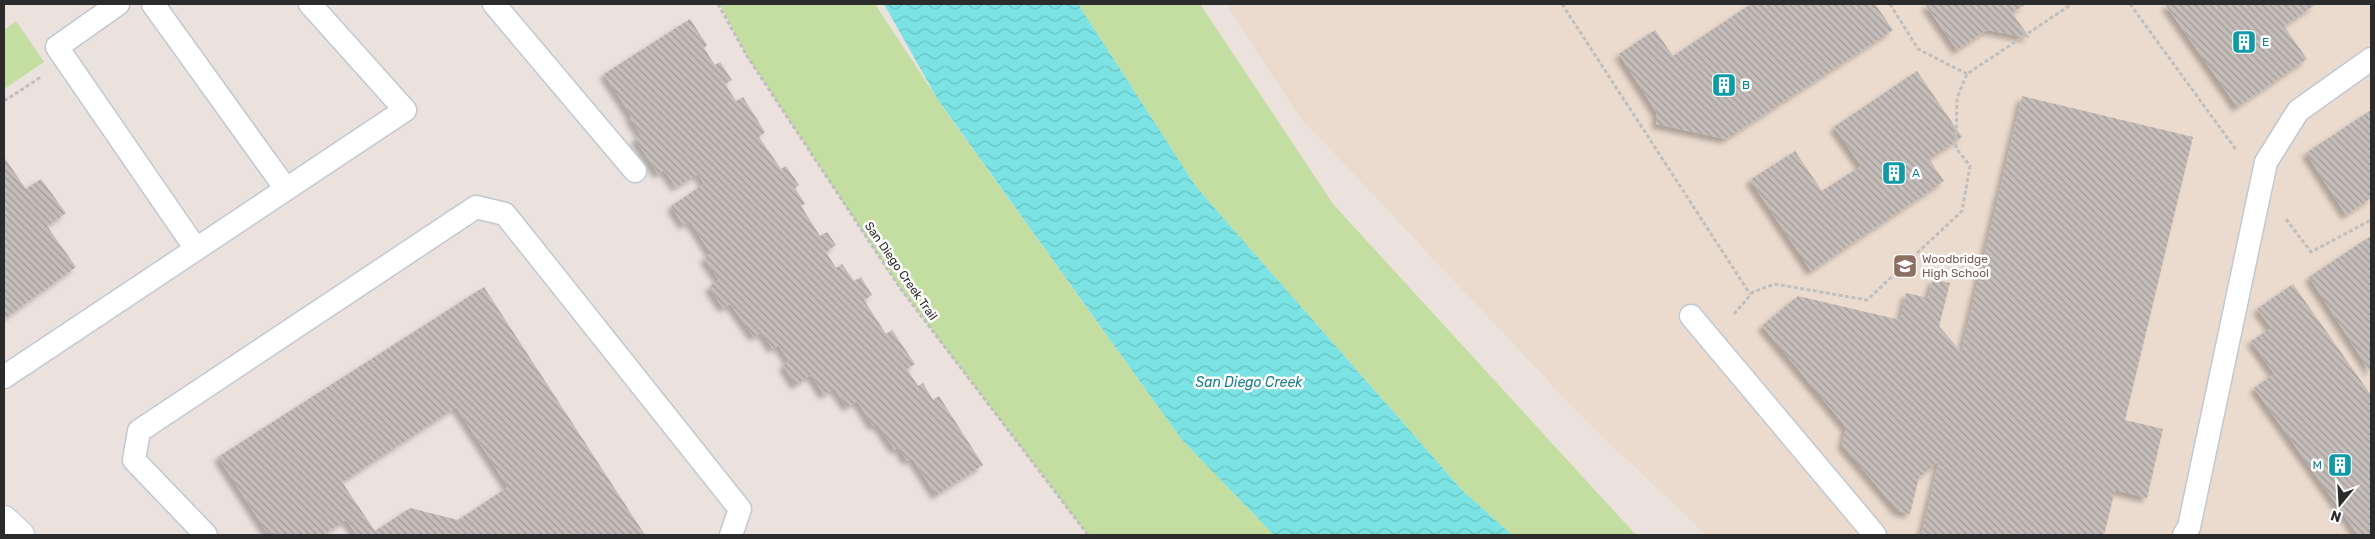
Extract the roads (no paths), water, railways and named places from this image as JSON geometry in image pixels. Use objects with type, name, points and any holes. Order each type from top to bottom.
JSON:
[{"type":"main road","points":[[4,520],[20,535]]},
{"type":"lane","points":[[118,4],[57,47],[196,249]]},
{"type":"lane","points":[[153,4],[286,189]]},
{"type":"lane","points":[[4,377],[404,110],[310,4]]},
{"type":"lane","points":[[494,4],[635,171]]},
{"type":"lane","points":[[2184,535],[2189,528],[2266,162],[2298,111],[2371,59]]},
{"type":"lane","points":[[206,535],[134,460],[139,431],[476,207],[505,214],[740,509],[731,535]]},
{"type":"lane","points":[[1691,316],[1875,535]]},
{"type":"water","name":"San Diego Creek","points":[[884,4],[1078,4],[1197,188],[1462,490],[1512,535],[1274,535],[1182,440],[938,100]]},
{"type":"place","name":"E","points":[[2244,42]]},
{"type":"place","name":"B","points":[[1724,85]]},
{"type":"place","name":"A","points":[[1894,173]]},
{"type":"place","name":"Woodbridge High School","points":[[1905,266]]},
{"type":"place","name":"M","points":[[2340,465]]}]
